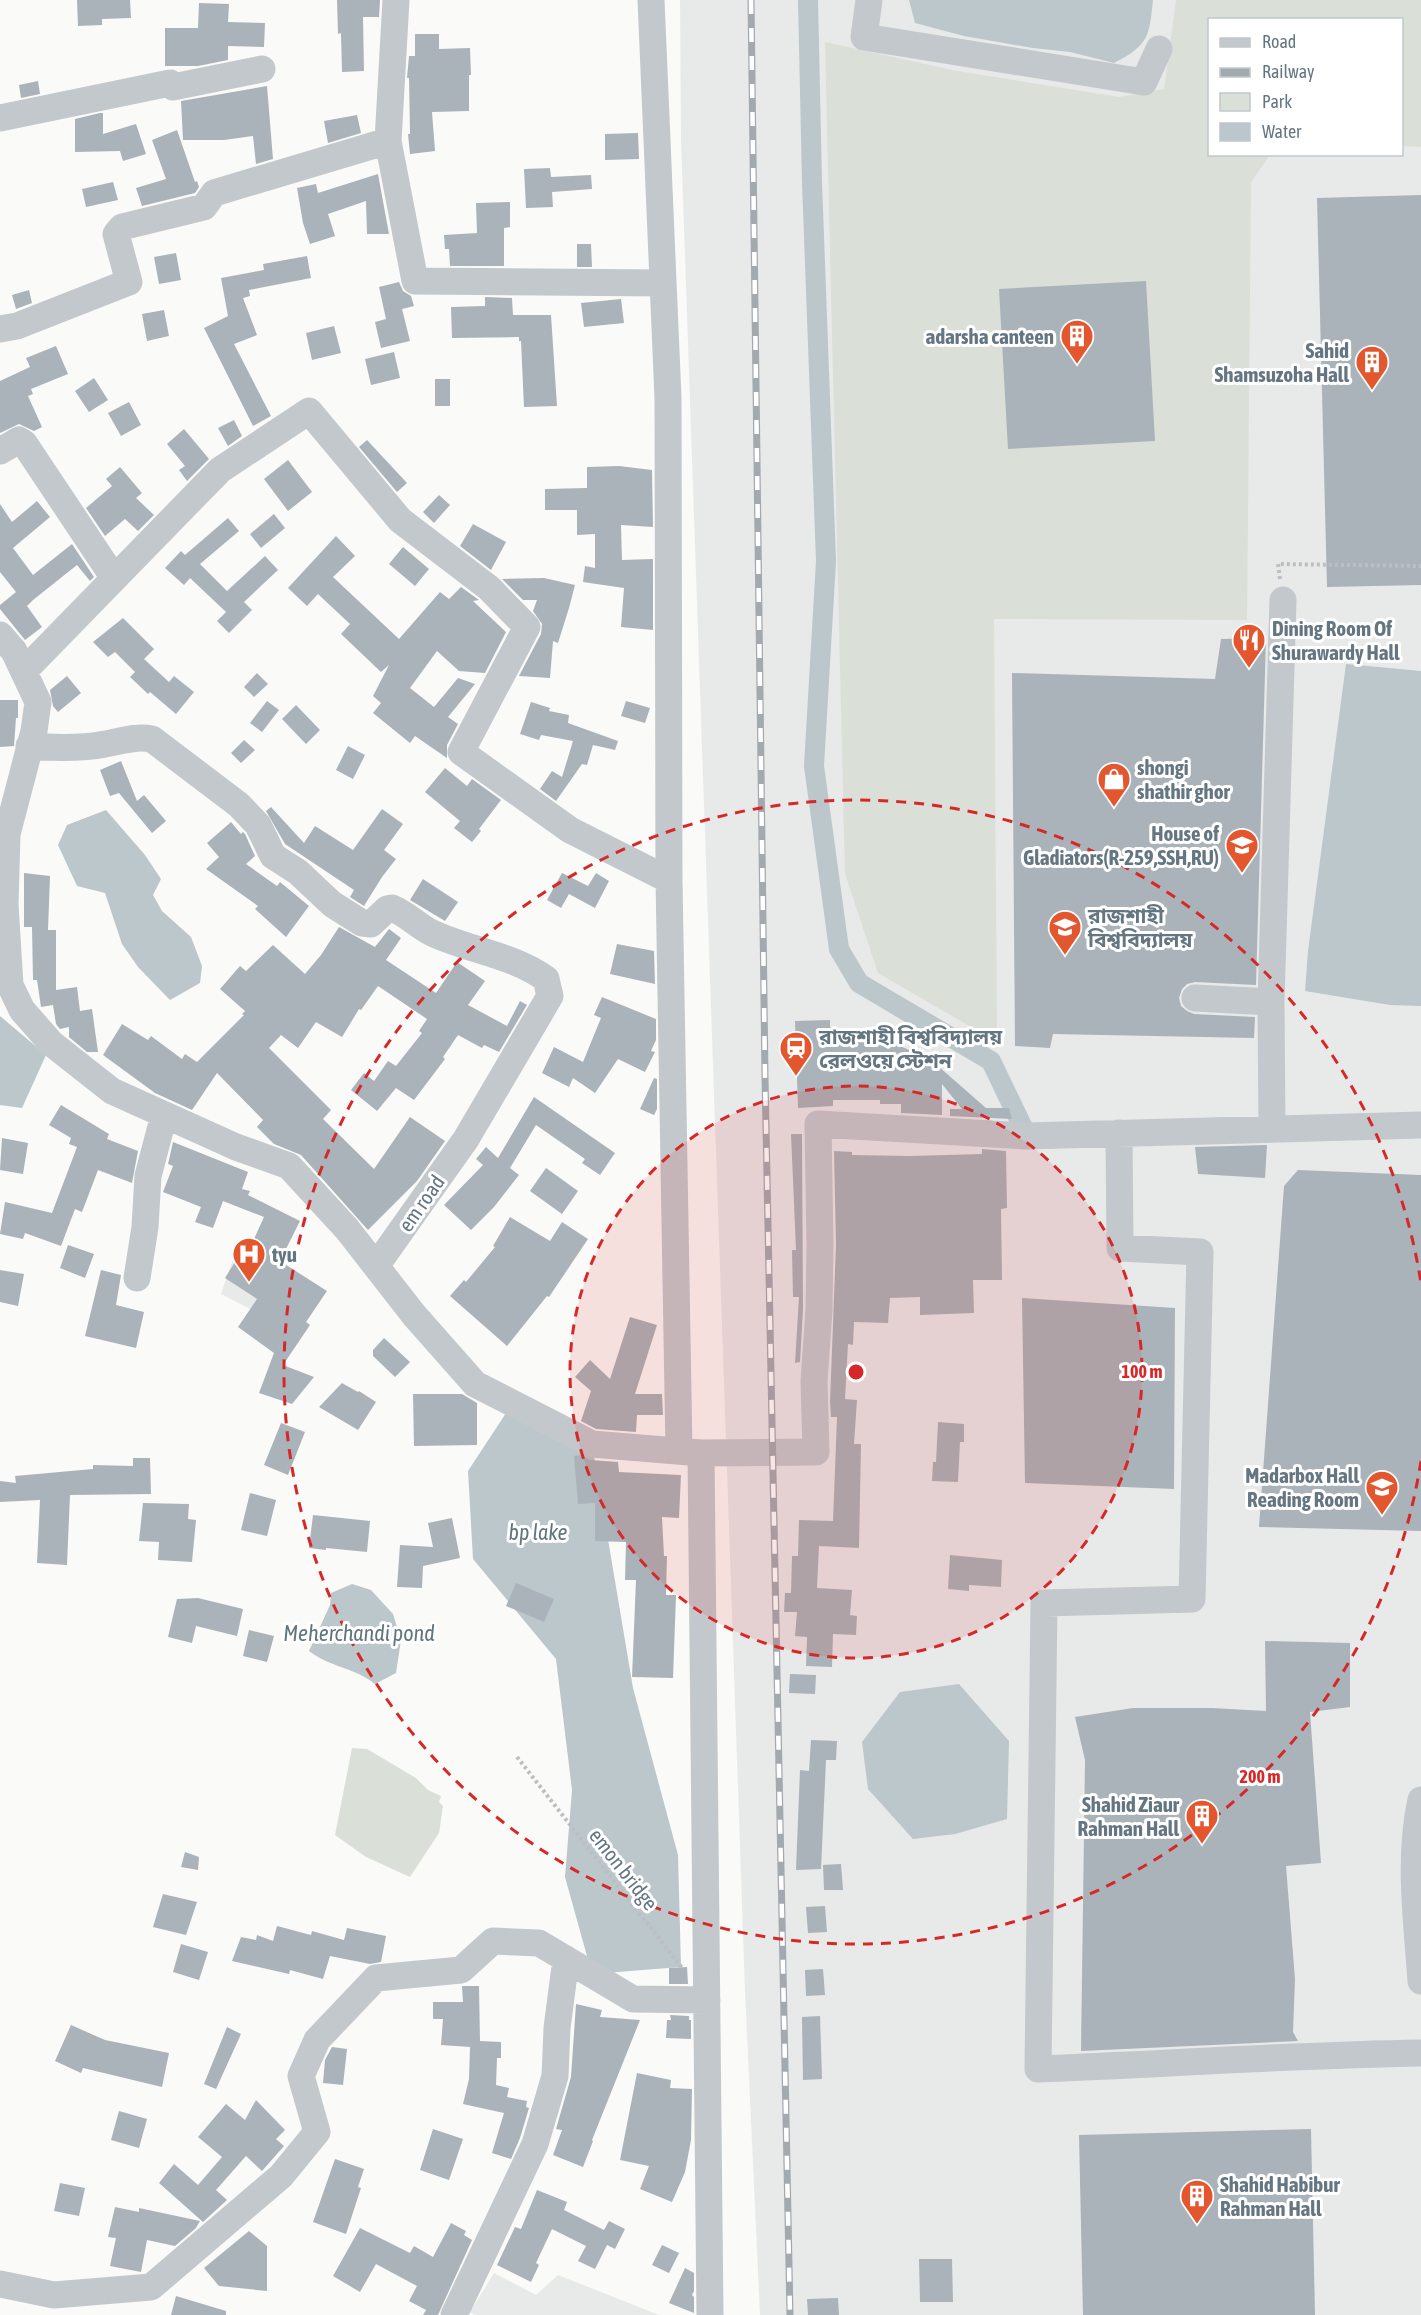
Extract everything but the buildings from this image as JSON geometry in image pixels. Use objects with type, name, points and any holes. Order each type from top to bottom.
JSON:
[{"type":"street","points":[[396,0],[388,141],[415,281],[663,283]]},
{"type":"street","points":[[651,0],[668,398],[669,880],[707,2000],[710,2315]]},
{"type":"street","points":[[869,0],[864,37],[1144,82],[1160,49]]},
{"type":"street","points":[[0,118],[170,83],[173,87],[262,69]]},
{"type":"street","points":[[0,329],[16,326],[129,282],[116,234],[122,227],[204,207],[214,193],[388,141]]},
{"type":"street","points":[[24,671],[220,470],[309,411],[400,520],[489,588],[527,627],[461,752],[570,830],[669,880]]},
{"type":"street","points":[[0,450],[19,440],[24,443],[114,578]]},
{"type":"street","points":[[1272,1129],[1271,1002],[1283,600]]},
{"type":"street","points":[[0,635],[14,651],[38,702],[7,834],[5,986],[22,1010],[51,1043],[112,1091],[236,1147],[289,1166],[347,1229],[414,1315],[475,1384],[592,1444],[690,1452],[816,1452],[814,1381],[819,1310],[820,1245],[818,1124],[1027,1136],[1421,1125]]},
{"type":"street","name":"em road","points":[[29,746],[56,749],[105,744],[141,737],[152,738],[239,805],[258,825],[273,856],[298,872],[332,904],[362,923],[371,924],[387,909],[392,908],[413,919],[429,932],[525,967],[546,979],[550,996],[466,1139],[376,1266]]},
{"type":"street","points":[[1195,998],[1271,1002]]},
{"type":"street","points":[[137,1278],[145,1227],[148,1176],[164,1115]]},
{"type":"street","points":[[1119,1133],[1120,1248],[1200,1252],[1192,1599],[1044,1603],[1038,2069],[1217,2062],[1305,2055],[1421,2053]]},
{"type":"street","points":[[1421,1800],[1417,1819],[1414,1871],[1421,1981]]},
{"type":"street","points":[[0,2283],[54,2295],[151,2287],[281,2176],[317,2132],[301,2076],[316,2040],[376,1978],[461,1970],[493,1941],[539,1943],[633,1999],[707,2000]]},
{"type":"street","points":[[454,2315],[536,2144],[555,2076],[557,2028],[566,1959]]},
{"type":"path","points":[[1283,600],[1278,564],[1421,566]]},
{"type":"path","name":"emon bridge","points":[[517,1757],[707,2000]]},
{"type":"shaded area","name":"রাজশাহী বিশ্ববিদ্যালয়","points":[[680,0],[1421,0],[1421,2315],[760,2315],[745,1991],[681,140]]},
{"type":"shaded area","name":"tyu","points":[[237,1248],[280,1264],[260,1314],[221,1294]]},
{"type":"shaded area","points":[[494,2273],[536,2295],[558,2275],[659,2315],[474,2315],[470,2312]]},
{"type":"green space","points":[[1176,0],[1421,0],[1421,147],[1403,146],[1403,18],[1208,18],[1208,156],[1269,156],[1251,182],[1247,620],[994,619],[997,1042],[878,973],[845,874],[825,42],[957,71],[1119,97],[1164,89]]},
{"type":"green space","points":[[352,1748],[367,1749],[416,1778],[428,1790],[441,1796],[439,1802],[443,1806],[439,1833],[410,1877],[366,1857],[335,1835]]},
{"type":"water","points":[[909,0],[1153,0],[1145,39],[1134,51],[1114,63],[1070,52],[964,36],[915,23]]},
{"type":"water","points":[[1346,664],[1421,671],[1421,1006],[1390,1005],[1305,991],[1308,951]]},
{"type":"water","points":[[106,810],[145,855],[161,879],[153,895],[162,911],[191,937],[202,966],[200,983],[170,1000],[138,967],[122,944],[105,893],[77,886],[58,845],[67,825]]},
{"type":"water","points":[[0,1016],[46,1055],[22,1108],[0,1105]]},
{"type":"water","name":"bp lake","points":[[512,1404],[592,1444],[633,1688],[678,1855],[681,1967],[592,1974],[565,1877],[572,1790],[556,1659],[473,1559],[468,1471]]},
{"type":"water","name":"Meherchandi pond","points":[[352,1584],[371,1590],[393,1614],[401,1640],[396,1673],[375,1684],[309,1651],[330,1605],[331,1593]]},
{"type":"water","points":[[959,1684],[1009,1741],[1007,1819],[955,1834],[913,1839],[868,1789],[862,1742],[900,1692]]},
{"type":"waterway","points":[[808,0],[812,182],[826,561],[814,766],[839,949],[859,983],[991,1061],[1027,1136]]},
{"type":"railway","points":[[751,0],[765,1077],[790,2315]]},
{"type":"place","name":"adarsha canteen","points":[[1077,365]]},
{"type":"place","name":"Sahid Shamsuzoha Hall","points":[[1372,391]]},
{"type":"place","name":"Dining Room Of Shurawardy Hall","points":[[1249,669]]},
{"type":"place","name":"shongi shathir ghor","points":[[1114,808]]},
{"type":"place","name":"House of Gladiators(R-259,SSH,RU)","points":[[1242,874]]},
{"type":"place","name":"রাজশাহী বিশ্ববিদ্যালয়","points":[[1065,956]]},
{"type":"place","name":"রাজশাহী বিশ্ববিদ্যালয় রেলওয়ে স্টেশন","points":[[796,1077]]},
{"type":"place","name":"tyu","points":[[249,1283]]},
{"type":"place","name":"Madarbox Hall Reading Room","points":[[1382,1516]]},
{"type":"place","name":"Shahid Ziaur Rahman Hall","points":[[1202,1845]]},
{"type":"place","name":"Shahid Habibur Rahman Hall","points":[[1197,2225]]}]
